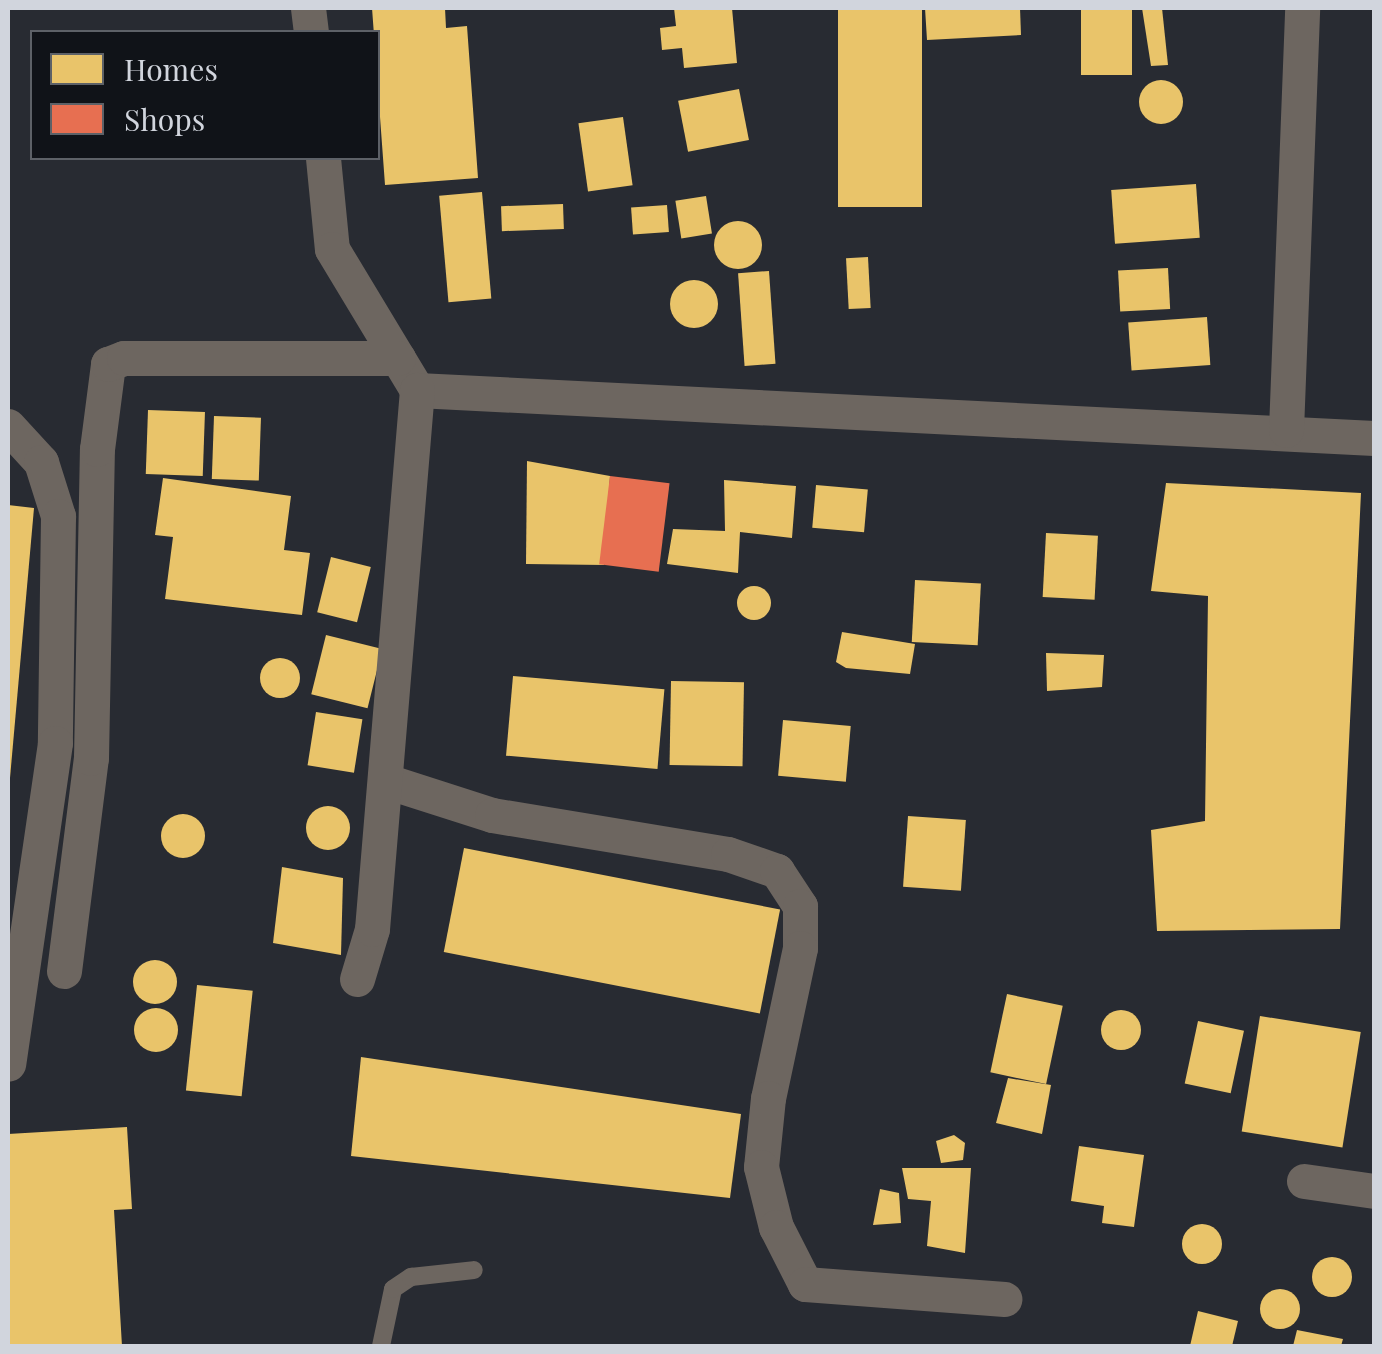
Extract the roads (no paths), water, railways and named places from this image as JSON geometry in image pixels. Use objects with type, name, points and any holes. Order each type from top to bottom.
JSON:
[{"type":"street","points":[[1286,430],[1302,8]]},
{"type":"street","points":[[323,160],[332,248],[417,390],[372,929],[356,980]]},
{"type":"street","points":[[64,971],[91,758],[97,449],[108,364],[124,358],[398,358]]},
{"type":"street","points":[[417,390],[1286,430],[1374,438]]},
{"type":"street","points":[[8,426],[41,462],[58,516],[56,742],[8,1064]]},
{"type":"street","points":[[386,781],[492,815],[728,854],[777,871],[800,906],[800,948],[768,1098],[761,1166],[776,1227],[805,1284],[1004,1300]]},
{"type":"street","points":[[1304,1181],[1374,1191]]},
{"type":"lane","points":[[382,1346],[393,1289],[411,1277],[474,1270]]}]
